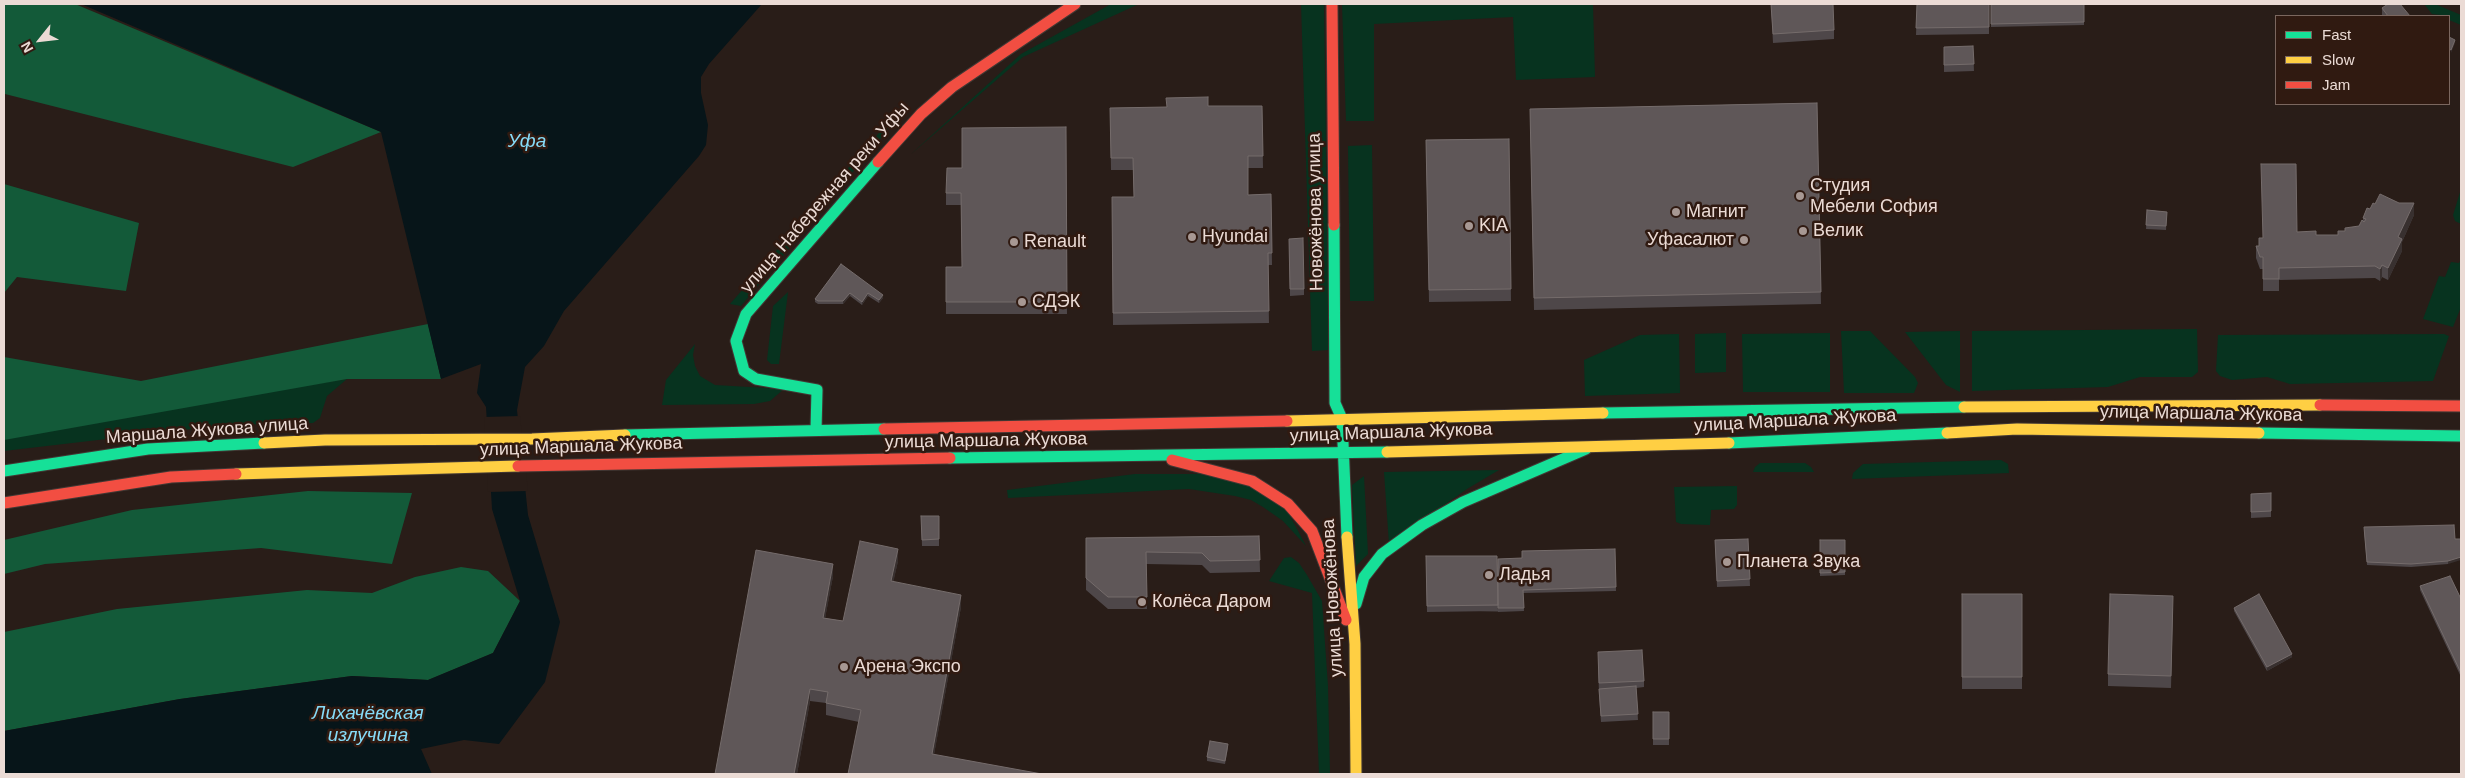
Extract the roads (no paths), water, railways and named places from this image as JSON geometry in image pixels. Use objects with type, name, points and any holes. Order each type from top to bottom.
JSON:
[{"type":"main road","name":"улица Набережная реки Уфы","points":[[816,430],[815,408],[817,390],[756,379],[744,371],[736,341],[746,314],[818,229],[921,114],[952,87],[1075,4]]},
{"type":"main road","name":"Новожёнова улица","points":[[1332,4],[1335,404],[1342,419]]},
{"type":"main road","name":"улица Маршала Жукова","points":[[325,440],[532,439],[660,433],[1730,409],[2217,405],[2461,406]]},
{"type":"main road","name":"улица Новожёнова","points":[[1342,419],[1344,494],[1355,644],[1356,774]]},
{"type":"main road","name":"улица Маршала Жукова","points":[[4,503],[171,478],[321,471],[662,462],[1162,457],[1343,453],[1737,442],[2017,428],[2461,436]]},
{"type":"main road","name":"Маршала Жукова улица","points":[[4,471],[148,449],[325,440]]},
{"type":"main road","points":[[1355,644],[1356,603],[1364,577],[1382,554],[1422,525],[1463,502],[1532,471],[1595,446]]},
{"type":"main road","points":[[1162,457],[1252,482],[1288,504],[1312,531],[1355,644]]},
{"type":"water","name":"Уфа","points":[[81,4],[762,4],[709,64],[701,77],[701,93],[708,125],[706,145],[699,156],[564,311],[544,346],[525,367],[517,410],[528,515],[560,622],[545,682],[499,744],[464,740],[421,749],[432,774],[4,774],[4,731],[180,699],[352,676],[428,680],[493,653],[520,601],[492,509],[486,407],[477,393],[481,364],[441,379],[381,132]]},
{"type":"place","name":"Студия Мебели София","points":[[1800,196]]},
{"type":"place","name":"Магнит","points":[[1676,212]]},
{"type":"place","name":"KIA","points":[[1469,226]]},
{"type":"place","name":"Велик","points":[[1803,231]]},
{"type":"place","name":"Hyundai","points":[[1192,237]]},
{"type":"place","name":"Уфасалют","points":[[1744,240]]},
{"type":"place","name":"Renault","points":[[1014,242]]},
{"type":"place","name":"СДЭК","points":[[1022,302]]},
{"type":"place","name":"Планета Звука","points":[[1727,562]]},
{"type":"place","name":"Ладья","points":[[1489,575]]},
{"type":"place","name":"Колёса Даром","points":[[1142,602]]},
{"type":"place","name":"Арена Экспо","points":[[844,667]]},
{"type":"water label","name":"Лихачёвская излучина","points":[[368,725]]}]
